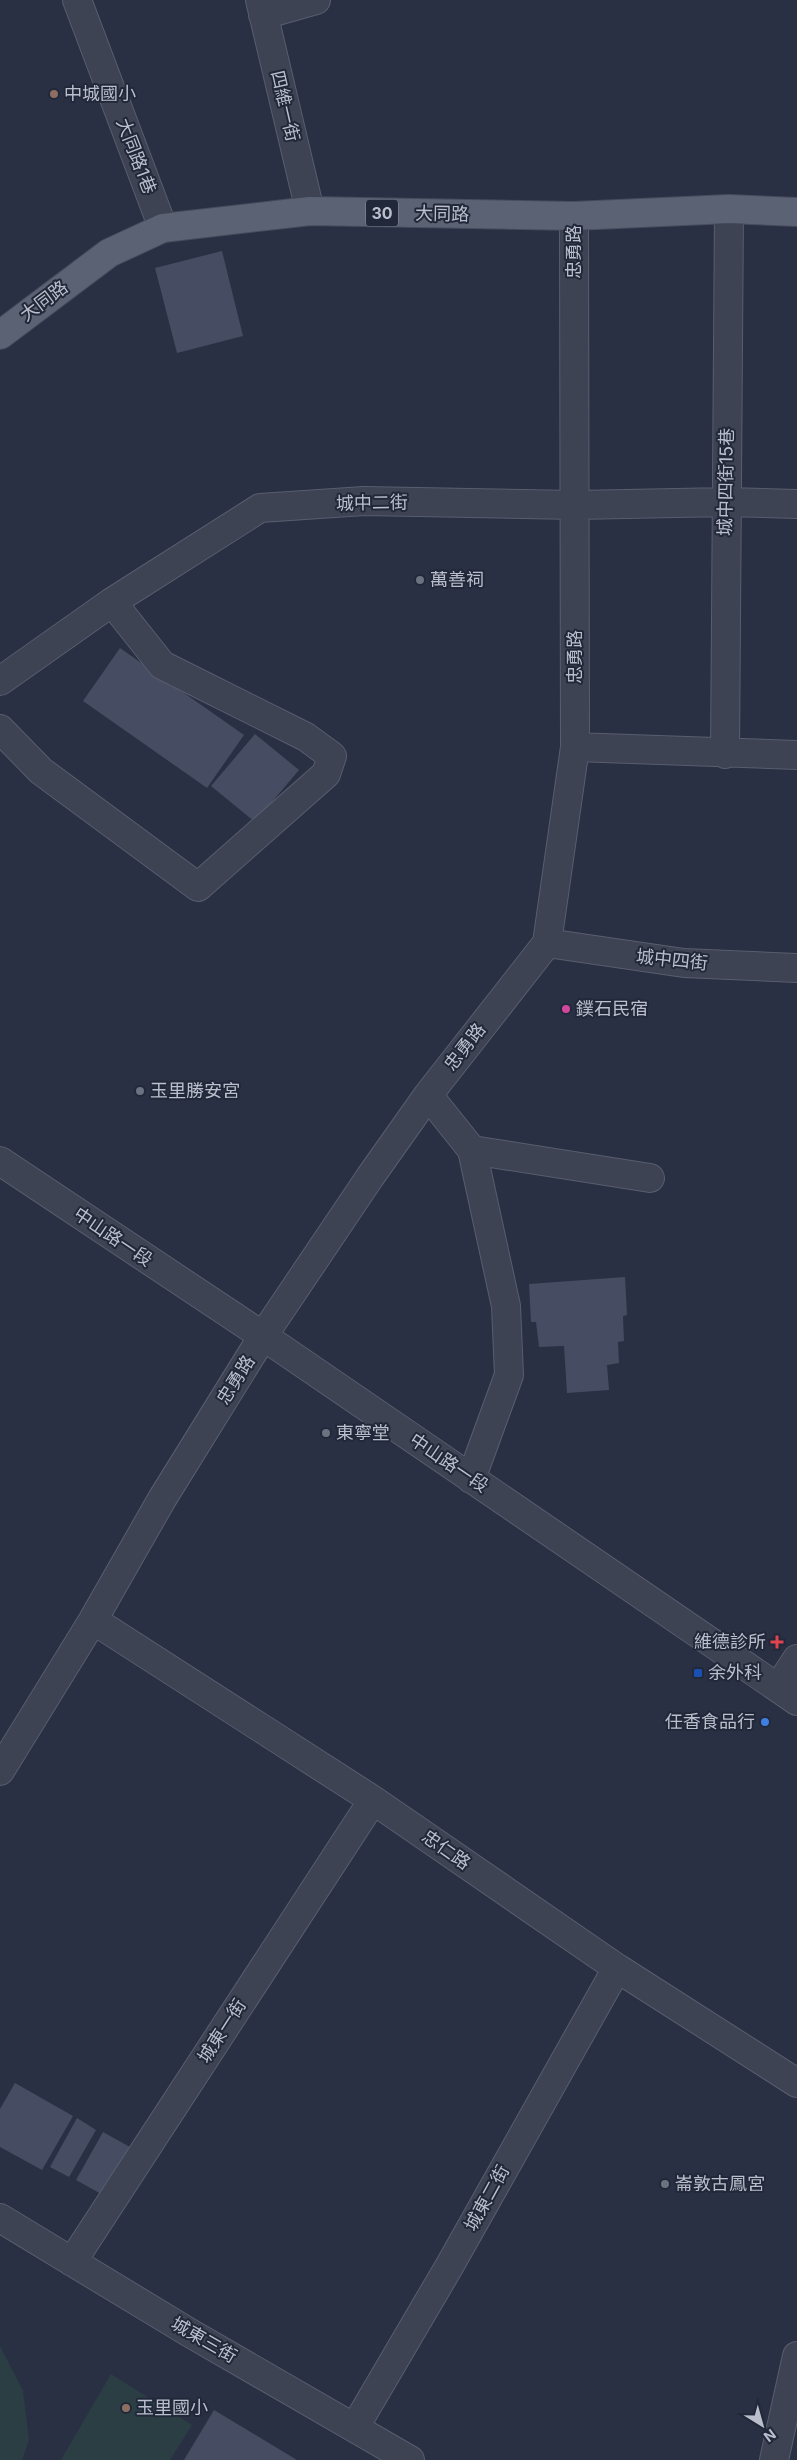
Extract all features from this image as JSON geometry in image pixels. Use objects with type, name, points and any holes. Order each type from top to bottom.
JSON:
[{"type":"main road","name":"大同路","points":[[0,335],[109,253],[163,228],[310,211],[574,216],[729,209],[797,212]]},
{"type":"street","name":"大同路1巷","points":[[77,0],[163,228]]},
{"type":"street","points":[[261,8],[316,0]]},
{"type":"street","name":"四維一街","points":[[261,8],[310,211]]},
{"type":"street","name":"城中四街15巷","points":[[725,754],[729,209]]},
{"type":"street","name":"忠勇路","points":[[0,1771],[93,1620],[162,1500],[263,1336],[370,1177],[428,1095],[547,943],[575,747],[574,216]]},
{"type":"street","name":"城中二街","points":[[0,681],[112,602],[260,508],[364,501],[576,505],[726,502],[797,504]]},
{"type":"street","points":[[0,729],[41,771],[198,888],[326,774],[332,756],[306,736],[162,665],[112,602]]},
{"type":"street","points":[[575,747],[725,754],[797,755]]},
{"type":"street","name":"城中四街","points":[[547,943],[684,963],[797,968]]},
{"type":"street","points":[[428,1095],[472,1150],[506,1306],[509,1375],[471,1479]]},
{"type":"street","points":[[472,1150],[650,1178]]},
{"type":"street","name":"中山路一段","points":[[0,1161],[263,1336],[788,1694]]},
{"type":"street","name":"忠仁路","points":[[93,1620],[372,1800],[617,1968],[797,2083]]},
{"type":"street","points":[[788,1694],[797,1659]]},
{"type":"street","name":"城東一街","points":[[72,2262],[372,1800]]},
{"type":"street","name":"城東二街","points":[[355,2428],[450,2265],[617,1968]]},
{"type":"street","name":"城東三街","points":[[0,2218],[410,2460]]},
{"type":"street","points":[[774,2460],[797,2356]]},
{"type":"shaded area","points":[[0,2346],[23,2391],[29,2440],[22,2460],[0,2460]]},
{"type":"shaded area","points":[[111,2374],[192,2425],[170,2460],[61,2460]]},
{"type":"building","points":[[222,251],[243,336],[177,353],[155,268]]},
{"type":"building","points":[[120,648],[244,735],[207,788],[83,701]]},
{"type":"building","points":[[255,734],[299,770],[255,822],[211,786]]},
{"type":"building","points":[[625,1277],[627,1315],[623,1316],[624,1341],[618,1342],[619,1363],[607,1365],[609,1390],[567,1393],[564,1346],[539,1347],[536,1322],[531,1322],[529,1284]]},
{"type":"building","points":[[15,2083],[73,2116],[42,2170],[0,2147],[0,2109]]},
{"type":"building","points":[[77,2118],[96,2130],[69,2177],[50,2167]]},
{"type":"building","points":[[103,2132],[130,2147],[103,2195],[76,2180]]},
{"type":"building","points":[[214,2410],[297,2460],[184,2460]]},
{"type":"place","name":"中城國小","points":[[54,94]]},
{"type":"place","name":"萬善祠","points":[[420,580]]},
{"type":"place","name":"鏷石民宿","points":[[566,1009]]},
{"type":"place","name":"玉里勝安宮","points":[[140,1091]]},
{"type":"place","name":"東寧堂","points":[[326,1433]]},
{"type":"place","name":"維德診所","points":[[777,1642]]},
{"type":"place","name":"余外科","points":[[698,1673]]},
{"type":"place","name":"任香食品行","points":[[765,1722]]},
{"type":"place","name":"崙敦古鳳宮","points":[[665,2184]]},
{"type":"place","name":"玉里國小","points":[[126,2408]]}]
